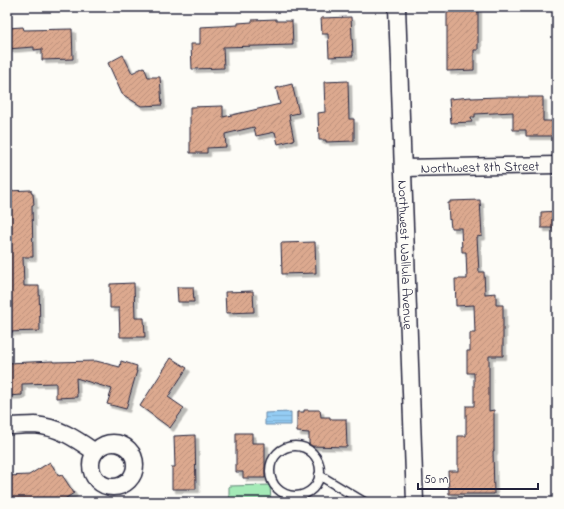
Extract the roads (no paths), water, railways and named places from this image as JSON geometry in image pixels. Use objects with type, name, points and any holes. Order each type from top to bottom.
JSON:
[{"type":"street","name":"Northwest Wallula Avenue","points":[[397,7],[415,502]]},
{"type":"street","name":"Northwest 8th Street","points":[[403,168],[557,165]]},
{"type":"street","points":[[7,426],[35,425],[54,429],[72,436],[95,452]]},
{"type":"lane","points":[[290,446],[298,446],[305,448],[317,459],[319,474],[317,482],[312,489],[304,494],[296,496],[288,495],[280,491],[274,485],[271,478],[270,469],[276,454],[282,449],[290,446]]},
{"type":"lane","points":[[319,474],[364,502]]},
{"type":"water","points":[[291,412],[291,425],[265,425],[265,413]]}]
